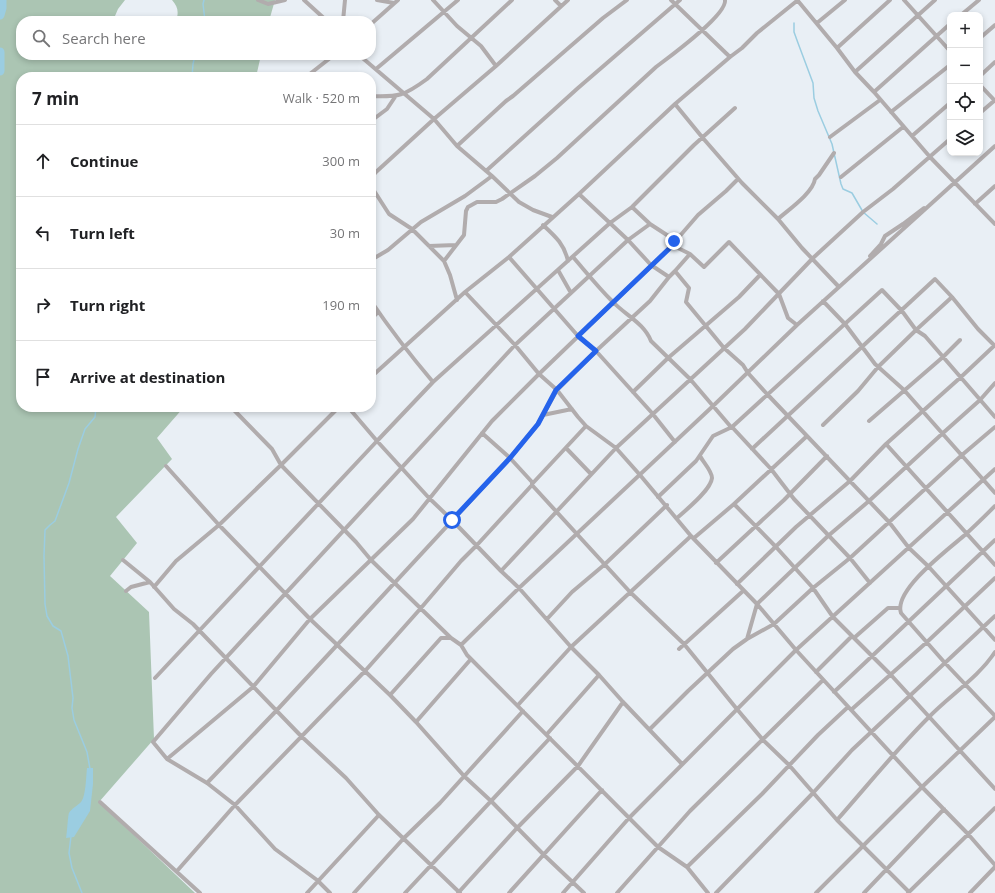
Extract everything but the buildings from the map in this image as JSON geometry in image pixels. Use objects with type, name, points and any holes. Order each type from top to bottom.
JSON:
[{"type":"street","points":[[258,0],[268,4],[286,0]]},
{"type":"street","points":[[304,0],[322,16]]},
{"type":"street","points":[[343,16],[345,0]]},
{"type":"street","points":[[377,0],[394,3]]},
{"type":"street","points":[[376,19],[398,0]]},
{"type":"street","points":[[433,0],[463,32],[481,46],[496,66]]},
{"type":"street","points":[[376,69],[458,0]]},
{"type":"street","points":[[376,96],[395,97],[411,90],[427,79],[512,0]]},
{"type":"street","points":[[555,0],[561,6]]},
{"type":"street","points":[[376,170],[496,66],[568,0]]},
{"type":"street","points":[[456,146],[603,18],[627,0]]},
{"type":"street","points":[[671,0],[703,29],[730,57]]},
{"type":"street","points":[[486,171],[578,88],[680,0]]},
{"type":"street","points":[[444,261],[464,235],[466,210],[468,207],[477,202],[496,202],[510,194],[553,162],[656,67],[668,60],[718,15],[725,5],[725,0]]},
{"type":"street","points":[[376,372],[465,292],[509,257],[675,104],[742,48],[757,33],[798,0],[855,72],[903,127],[995,224]]},
{"type":"street","points":[[817,23],[845,0]]},
{"type":"street","points":[[837,48],[890,0]]},
{"type":"street","points":[[904,0],[947,48]]},
{"type":"street","points":[[855,72],[935,0]]},
{"type":"street","points":[[965,12],[979,0]]},
{"type":"street","points":[[983,35],[995,25]]},
{"type":"street","points":[[874,92],[947,27]]},
{"type":"street","points":[[312,72],[328,60]]},
{"type":"street","points":[[365,60],[434,119],[456,146],[492,176],[510,194],[526,207],[552,217]]},
{"type":"street","points":[[983,73],[995,62]]},
{"type":"street","points":[[891,112],[947,66]]},
{"type":"street","points":[[983,88],[995,100],[983,110]]},
{"type":"street","points":[[376,118],[387,110],[395,97]]},
{"type":"street","points":[[830,137],[880,100]]},
{"type":"street","points":[[675,104],[738,179],[778,219],[802,248],[839,287]]},
{"type":"street","points":[[912,136],[947,106]]},
{"type":"street","points":[[155,678],[433,382],[610,223],[632,207],[702,138],[735,108]]},
{"type":"street","points":[[841,177],[903,127]]},
{"type":"street","points":[[501,571],[616,448],[652,413],[745,329],[813,258],[863,212],[893,189],[947,142]]},
{"type":"street","points":[[461,645],[519,588],[797,325],[995,146]]},
{"type":"street","points":[[778,219],[803,198],[814,185],[814,179],[819,176],[834,153]]},
{"type":"street","points":[[376,257],[388,250],[421,222],[464,196],[492,176]]},
{"type":"street","points":[[167,759],[253,687],[310,620],[413,519],[482,433],[539,374],[672,246],[698,215],[738,179]]},
{"type":"street","points":[[839,287],[881,244],[885,236],[903,224],[955,182]]},
{"type":"street","points":[[975,204],[995,186]]},
{"type":"street","points":[[376,194],[389,214],[412,229],[444,261],[450,275],[457,300]]},
{"type":"street","points":[[579,194],[628,240],[651,265],[669,278]]},
{"type":"street","points":[[632,207],[650,224],[673,239],[674,241],[672,246]]},
{"type":"street","points":[[330,893],[318,880],[275,849],[235,805],[207,783],[167,759],[153,742],[227,658],[515,345],[628,240],[650,224]]},
{"type":"street","points":[[543,225],[562,244],[566,251],[568,261]]},
{"type":"street","points":[[672,246],[690,254],[704,267],[729,242],[779,294],[788,318],[797,325]]},
{"type":"street","points":[[429,246],[456,245]]},
{"type":"street","points":[[207,783],[277,710],[510,458],[538,424],[556,390],[650,301],[690,254]]},
{"type":"street","points":[[509,257],[578,336],[596,351],[652,413],[675,442]]},
{"type":"street","points":[[573,257],[613,302],[642,327],[651,341],[690,380],[771,470],[809,516],[850,558],[870,584]]},
{"type":"street","points":[[558,270],[571,293]]},
{"type":"street","points":[[675,271],[689,288],[686,302],[724,348],[743,365],[748,373],[767,394],[889,522],[909,548],[928,566],[995,640]]},
{"type":"street","points":[[633,392],[668,358],[739,297],[760,275]]},
{"type":"street","points":[[737,584],[809,516],[850,481],[886,444],[995,346],[978,329],[935,279],[752,449]]},
{"type":"street","points":[[658,497],[700,456],[713,436],[731,427],[882,290],[902,311],[916,330],[925,336],[995,417]]},
{"type":"street","points":[[465,292],[515,345],[539,374],[556,390],[586,426],[616,448],[658,497],[667,505],[693,537],[756,604],[871,732],[968,834],[995,866],[970,893]]},
{"type":"street","points":[[823,424],[858,392],[878,367],[952,297]]},
{"type":"street","points":[[823,301],[845,324],[878,367],[904,390],[923,410],[995,493]]},
{"type":"street","points":[[376,309],[404,347],[433,382]]},
{"type":"street","points":[[869,421],[943,357],[960,340]]},
{"type":"street","points":[[747,639],[756,604],[828,536],[869,501],[980,400],[995,383]]},
{"type":"street","points":[[543,415],[572,409]]},
{"type":"street","points":[[236,412],[272,449],[281,465],[356,542],[371,560],[451,638],[461,645],[471,659],[658,847],[687,868],[708,893]]},
{"type":"street","points":[[154,587],[176,561],[219,525],[333,412]]},
{"type":"street","points":[[352,412],[429,498],[519,588],[571,647],[682,764]]},
{"type":"street","points":[[176,871],[235,805],[365,671],[461,561],[477,546],[586,426]]},
{"type":"street","points":[[650,729],[733,649],[747,639],[774,624],[813,588],[850,558],[962,455],[995,427]]},
{"type":"street","points":[[482,433],[510,458],[556,513],[577,533],[630,592],[684,644],[763,740],[789,765],[837,820],[908,892],[995,808]]},
{"type":"street","points":[[518,705],[571,647],[630,592],[693,537],[734,504],[808,436]]},
{"type":"street","points":[[886,444],[995,565]]},
{"type":"street","points":[[566,448],[591,474]]},
{"type":"street","points":[[677,518],[697,501],[707,489],[712,478],[711,472],[700,456]]},
{"type":"street","points":[[716,562],[790,494],[827,456]]},
{"type":"street","points":[[166,466],[219,525],[310,620],[338,644],[390,695],[464,776],[491,801],[572,883],[584,893]]},
{"type":"street","points":[[563,893],[629,818],[796,650],[995,469]]},
{"type":"street","points":[[734,504],[795,567],[813,588],[833,616],[910,696],[995,789]]},
{"type":"street","points":[[547,619],[572,592],[667,505]]},
{"type":"street","points":[[816,893],[922,786],[995,716],[901,613],[900,608],[906,591],[928,566],[995,506]]},
{"type":"street","points":[[834,692],[995,540]]},
{"type":"street","points":[[123,560],[150,582],[174,609],[193,624],[301,736],[346,778],[379,815],[459,893],[517,828],[578,766],[623,702]]},
{"type":"street","points":[[687,868],[818,735],[891,676],[995,578]]},
{"type":"street","points":[[126,591],[131,587],[150,582]]},
{"type":"street","points":[[679,649],[743,590]]},
{"type":"street","points":[[816,672],[853,637],[888,608],[900,608]]},
{"type":"street","points":[[716,893],[813,793],[824,779],[871,732],[995,616]]},
{"type":"street","points":[[390,695],[441,638],[451,638]]},
{"type":"street","points":[[837,820],[928,717],[982,669],[995,652]]},
{"type":"street","points":[[416,722],[471,659]]},
{"type":"street","points":[[547,734],[599,675]]},
{"type":"street","points":[[618,893],[690,811],[823,680]]},
{"type":"street","points":[[354,893],[404,838],[440,803],[523,711]]},
{"type":"street","points":[[405,893],[550,738]]},
{"type":"street","points":[[509,893],[602,790]]},
{"type":"street","points":[[100,802],[200,893]]},
{"type":"street","points":[[864,893],[944,809]]},
{"type":"street","points":[[307,893],[379,815]]},
{"type":"green space","points":[[0,0],[125,0],[115,16],[16,16],[16,60],[260,60],[257,72],[16,72],[16,412],[180,412],[157,438],[172,459],[116,517],[137,543],[110,576],[149,612],[154,739],[99,802],[195,893],[0,893]]},
{"type":"green space","points":[[172,0],[275,0],[270,16],[177,16],[176,5]]},
{"type":"water","points":[[87,768],[93,768],[90,811],[74,837],[66,838],[69,813],[83,799],[86,786]]},
{"type":"waterway","points":[[0,15],[2,0]]},
{"type":"waterway","points":[[204,0],[204,16]]},
{"type":"waterway","points":[[794,23],[794,32],[813,83],[814,98],[832,144],[843,189],[852,193],[863,212],[877,224]]},
{"type":"waterway","points":[[0,52],[0,71]]},
{"type":"waterway","points":[[192,72],[194,60]]},
{"type":"waterway","points":[[90,769],[87,752],[74,720],[68,656],[61,631],[53,626],[47,616],[45,604],[44,556],[45,530],[55,521],[69,483],[85,429],[95,417],[96,412]]},
{"type":"waterway","points":[[71,836],[69,853],[72,868],[82,893]]},
{"type":"route","points":[[452,520],[510,458],[538,424],[556,390],[596,351],[578,336],[674,244],[674,241]]}]
